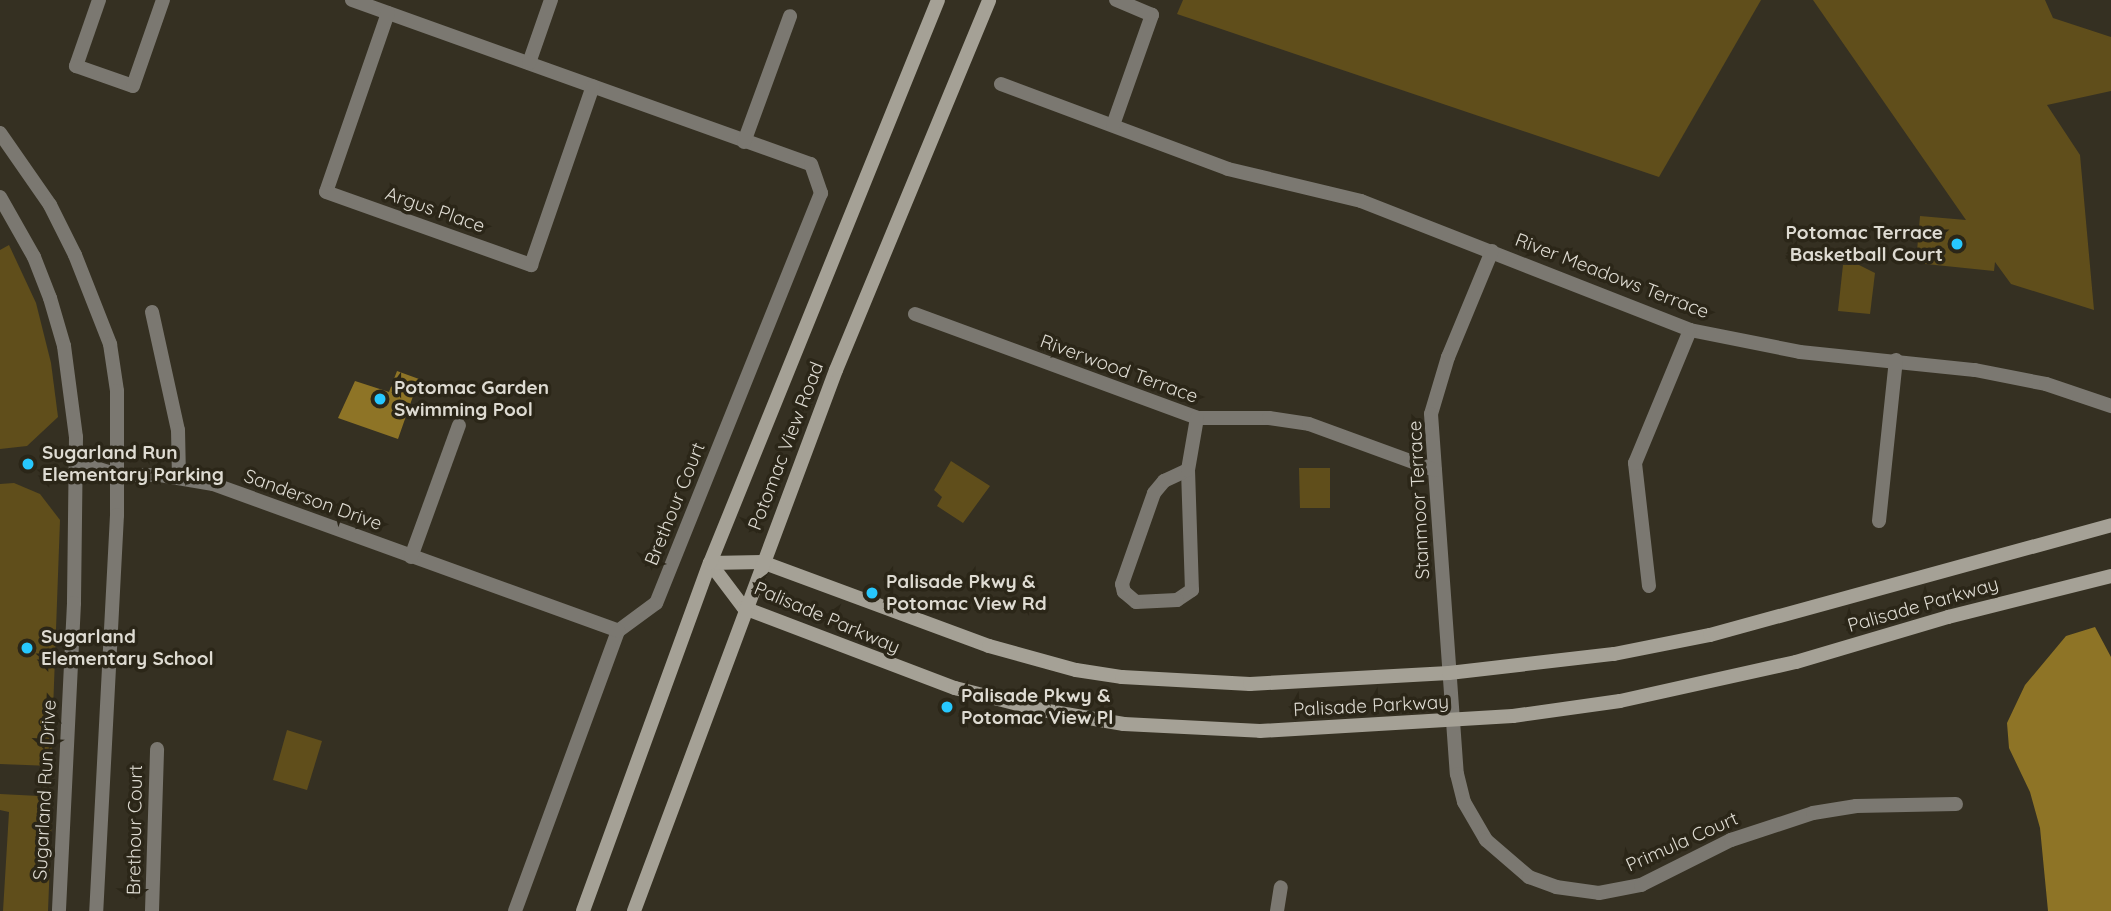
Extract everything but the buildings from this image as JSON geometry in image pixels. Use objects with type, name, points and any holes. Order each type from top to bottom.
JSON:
[{"type":"main road","name":"Potomac View Road","points":[[583,911],[710,563],[937,0]]},
{"type":"main road","name":"Potomac View Road","points":[[634,911],[744,608],[989,0]]},
{"type":"main road","name":"Palisade Parkway","points":[[710,563],[762,562],[989,646],[1113,676],[1250,684],[1449,673],[1614,654],[1710,635],[2111,525]]},
{"type":"main road","name":"Palisade Parkway","points":[[710,563],[744,608],[955,688],[1042,710],[1124,724],[1260,731],[1552,711],[1718,681],[2111,576]]},
{"type":"street","points":[[99,0],[76,66],[133,86],[163,0]]},
{"type":"street","name":"Brethour Court","points":[[352,0],[811,164],[821,193],[656,603],[618,631]]},
{"type":"street","points":[[529,63],[551,0]]},
{"type":"street","points":[[1113,125],[1152,15],[1116,0]]},
{"type":"street","name":"Argus Place","points":[[388,13],[326,192],[531,265],[593,86]]},
{"type":"street","points":[[744,142],[790,16]]},
{"type":"street","name":"River Meadows Terrace","points":[[1002,84],[1228,169],[1361,201],[1690,330],[1800,352],[1896,360],[2046,384],[2111,406]]},
{"type":"street","points":[[0,133],[50,205],[110,344],[117,391],[117,475],[96,911]]},
{"type":"street","name":"Sugarland Run Drive","points":[[0,197],[34,257],[54,310],[71,391],[76,462],[59,911]]},
{"type":"street","name":"Stanmoor Terrace","points":[[1449,673],[1431,414],[1448,357],[1492,251]]},
{"type":"street","points":[[152,312],[178,430],[179,477]]},
{"type":"street","name":"Riverwood Terrace","points":[[915,314],[1197,418],[1269,418],[1309,424],[1435,470]]},
{"type":"street","points":[[1650,586],[1635,463],[1690,330]]},
{"type":"street","points":[[1879,521],[1896,360]]},
{"type":"street","points":[[1188,470],[1164,481],[1154,493],[1122,584],[1124,592],[1136,602],[1177,600],[1192,590],[1188,470],[1197,418]]},
{"type":"street","points":[[411,557],[459,425]]},
{"type":"street","points":[[76,462],[117,475]]},
{"type":"street","name":"Sanderson Drive","points":[[117,475],[179,477],[213,484],[618,631]]},
{"type":"street","points":[[515,911],[618,631]]},
{"type":"street","name":"Primula Court","points":[[1449,673],[1451,720],[1464,802],[1486,840],[1529,877],[1570,891],[1599,893],[1641,885],[1731,839],[1813,813],[1856,806],[1956,804]]},
{"type":"street","name":"Brethour Court","points":[[152,911],[157,749]]},
{"type":"street","points":[[1278,911],[1281,887]]},
{"type":"shaded area","points":[[1183,0],[1761,0],[1659,177],[1177,14]]},
{"type":"shaded area","points":[[1813,0],[2045,0],[2053,18],[2111,37],[2111,91],[2047,105],[2080,155],[2094,310],[2011,284],[1995,262],[1994,271],[1916,263],[1920,216],[1966,220]]},
{"type":"shaded area","points":[[9,245],[36,303],[51,363],[58,417],[27,446],[0,449],[0,250]]},
{"type":"shaded area","points":[[1843,265],[1859,265],[1875,273],[1870,314],[1838,311]]},
{"type":"shaded area","name":"Potomac Garden Swimming Pool","points":[[397,371],[419,379],[398,439],[338,418],[355,381],[389,392]]},
{"type":"shaded area","points":[[951,461],[990,486],[963,523],[937,506],[942,497],[934,490]]},
{"type":"shaded area","points":[[1299,468],[1330,468],[1330,508],[1300,508]]},
{"type":"shaded area","points":[[14,483],[40,494],[60,520],[51,766],[0,764],[0,484]]},
{"type":"shaded area","points":[[2095,627],[2111,657],[2111,911],[2048,911],[2040,828],[2030,792],[2009,748],[2007,723],[2025,685],[2066,636]]},
{"type":"shaded area","points":[[287,730],[322,741],[307,790],[273,780]]},
{"type":"shaded area","points":[[0,794],[39,796],[52,811],[48,911],[3,911],[9,812],[0,810]]},
{"type":"place","name":"Potomac Terrace Basketball Court","points":[[1957,244]]},
{"type":"place","name":"Potomac Garden Swimming Pool","points":[[380,399]]},
{"type":"place","name":"Sugarland Run Elementary Parking","points":[[28,464]]},
{"type":"place","name":"Palisade Pkwy & Potomac View Rd","points":[[872,593]]},
{"type":"place","name":"Sugarland Elementary School","points":[[27,648]]},
{"type":"place","name":"Palisade Pkwy & Potomac View Pl","points":[[947,707]]}]
